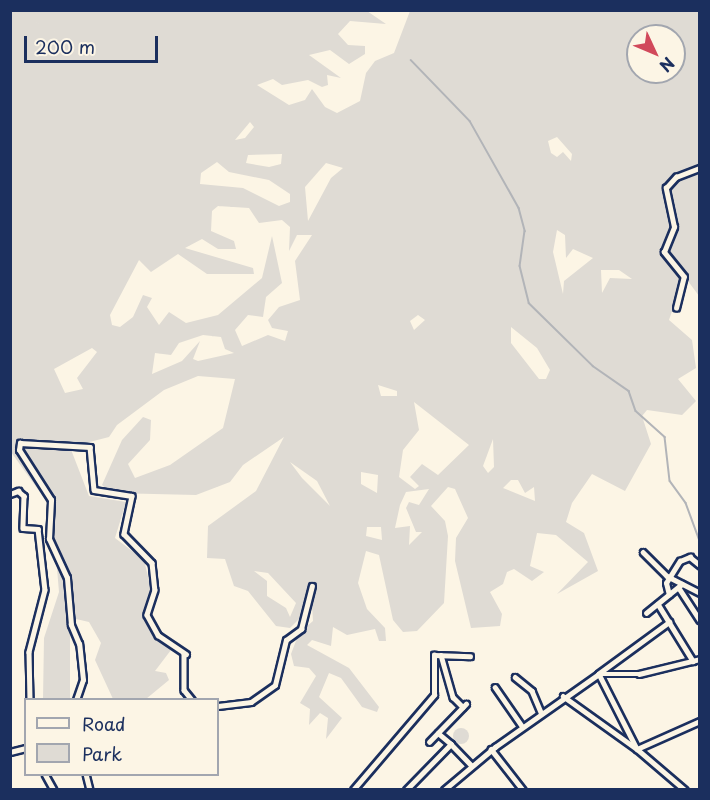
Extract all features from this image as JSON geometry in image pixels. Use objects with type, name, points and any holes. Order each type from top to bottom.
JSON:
[{"type":"street","points":[[676,308],[684,277],[664,252],[674,227],[666,188],[676,177],[699,168]]},
{"type":"street","points":[[76,698],[83,680],[79,644],[71,625],[66,578],[50,539],[51,500],[19,450],[20,443],[90,447],[94,490],[132,496],[124,534],[152,563],[154,590],[147,615],[158,635],[185,654],[184,690],[191,698]]},
{"type":"street","points":[[10,494],[18,491],[24,496],[20,514],[25,530],[38,529],[45,590],[29,652],[30,698]]},
{"type":"street","points":[[643,552],[668,577],[681,586],[699,593]]},
{"type":"street","points":[[669,595],[668,577],[685,557],[699,565]]},
{"type":"street","points":[[219,706],[251,702],[275,685],[286,640],[301,629],[312,586]]},
{"type":"street","points":[[646,613],[681,586]]},
{"type":"street","points":[[681,586],[699,620]]},
{"type":"street","points":[[599,674],[639,674],[696,660],[658,604]]},
{"type":"street","points":[[444,789],[522,726],[670,622]]},
{"type":"street","points":[[429,742],[464,706],[453,697],[441,655]]},
{"type":"street","points":[[353,789],[434,695],[433,657],[470,656]]},
{"type":"street","points":[[599,674],[636,750]]},
{"type":"street","points":[[515,677],[532,692],[541,712]]},
{"type":"street","points":[[495,687],[522,726]]},
{"type":"street","points":[[563,696],[685,789]]},
{"type":"street","points":[[636,750],[699,721]]},
{"type":"street","points":[[438,733],[471,765]]},
{"type":"street","points":[[406,789],[451,744]]},
{"type":"street","points":[[491,749],[523,789]]},
{"type":"street","points":[[46,776],[54,789]]},
{"type":"green space","points":[[11,11],[367,11],[386,24],[350,21],[338,34],[348,45],[365,46],[365,54],[349,64],[330,50],[309,55],[341,78],[327,75],[328,85],[322,87],[308,80],[282,85],[273,79],[257,85],[289,105],[305,100],[312,89],[325,107],[337,113],[360,101],[366,73],[375,61],[394,53],[410,11],[699,11],[699,296],[677,266],[681,285],[669,320],[692,340],[696,368],[678,379],[696,401],[682,415],[647,410],[642,416],[651,444],[625,491],[592,474],[572,503],[566,522],[584,533],[598,571],[557,594],[588,562],[556,535],[537,533],[530,566],[544,572],[532,581],[514,569],[507,572],[503,584],[490,592],[502,614],[500,626],[471,628],[455,561],[456,538],[468,518],[455,489],[448,487],[431,506],[445,521],[448,536],[444,603],[417,631],[403,632],[393,620],[379,555],[366,551],[358,583],[367,609],[385,628],[386,641],[379,641],[375,629],[347,635],[333,627],[331,646],[312,640],[307,645],[349,668],[379,707],[377,712],[362,707],[341,678],[329,673],[319,697],[342,718],[326,739],[328,718],[320,713],[309,725],[310,709],[300,703],[316,676],[309,668],[294,666],[291,654],[299,633],[313,621],[312,606],[290,628],[276,626],[248,591],[234,586],[225,559],[207,558],[208,526],[256,491],[284,437],[243,465],[230,482],[196,495],[112,493],[102,485],[122,440],[143,417],[151,420],[150,440],[128,464],[135,478],[170,465],[223,428],[235,379],[198,376],[164,390],[117,425],[109,437],[70,447],[89,496],[126,502],[115,538],[144,560],[152,593],[149,624],[171,650],[155,671],[166,673],[169,680],[147,698],[113,698],[95,660],[101,643],[89,622],[76,619],[70,623],[70,698],[43,698],[44,638],[59,592],[52,509],[11,452]],"holes":[[[250,122],[254,127],[245,138],[235,140]],[[557,137],[572,154],[571,161],[563,152],[557,157],[551,153],[548,141]],[[282,154],[281,164],[269,167],[246,163],[248,155]],[[217,162],[229,172],[269,180],[290,194],[290,202],[279,206],[243,188],[200,184],[201,173]],[[326,163],[343,168],[331,178],[308,221],[305,187]],[[218,206],[249,208],[259,223],[282,220],[290,227],[289,251],[297,235],[312,235],[295,261],[300,300],[279,307],[268,320],[272,328],[288,331],[285,341],[268,335],[242,346],[235,330],[248,315],[263,317],[266,297],[282,283],[272,236],[262,278],[218,315],[186,323],[169,312],[159,325],[147,307],[152,298],[143,295],[133,317],[120,327],[112,325],[110,315],[139,260],[151,272],[178,254],[207,274],[254,274],[253,268],[185,248],[202,239],[218,249],[236,249],[234,241],[211,231],[212,211]],[[557,230],[565,235],[566,258],[573,249],[593,258],[564,281],[563,294],[553,252]],[[601,270],[619,270],[632,279],[610,278],[602,293]],[[418,315],[425,320],[414,330],[410,321]],[[511,327],[537,348],[550,370],[546,379],[539,379],[511,343]],[[203,335],[221,337],[225,349],[234,353],[198,361],[193,359],[200,341],[182,361],[152,374],[155,353],[171,355],[179,343]],[[92,348],[97,352],[77,378],[83,389],[65,393],[54,369]],[[378,385],[397,391],[397,396],[381,396]],[[414,402],[469,445],[438,475],[422,464],[410,477],[419,486],[415,489],[399,477],[403,450],[419,430]],[[493,439],[494,467],[488,473],[483,466]],[[290,462],[317,481],[330,506],[302,478]],[[361,472],[378,475],[377,493],[361,484]],[[511,480],[518,480],[525,493],[534,487],[535,501],[503,488]],[[429,489],[419,505],[409,502],[406,508],[416,532],[422,532],[409,545],[410,526],[395,528],[400,505],[406,492]],[[367,527],[381,527],[382,540],[366,536]],[[254,571],[268,573],[296,603],[290,617],[286,608],[267,596],[267,581]]]},
{"type":"green space","points":[[461,728],[467,730],[469,736],[467,742],[461,744],[455,742],[453,736],[455,730]]},
{"type":"waterway","points":[[411,60],[470,121],[519,208],[525,231],[520,266],[529,303],[593,366],[629,391],[636,411],[665,437],[670,481],[686,503],[700,541]]}]
